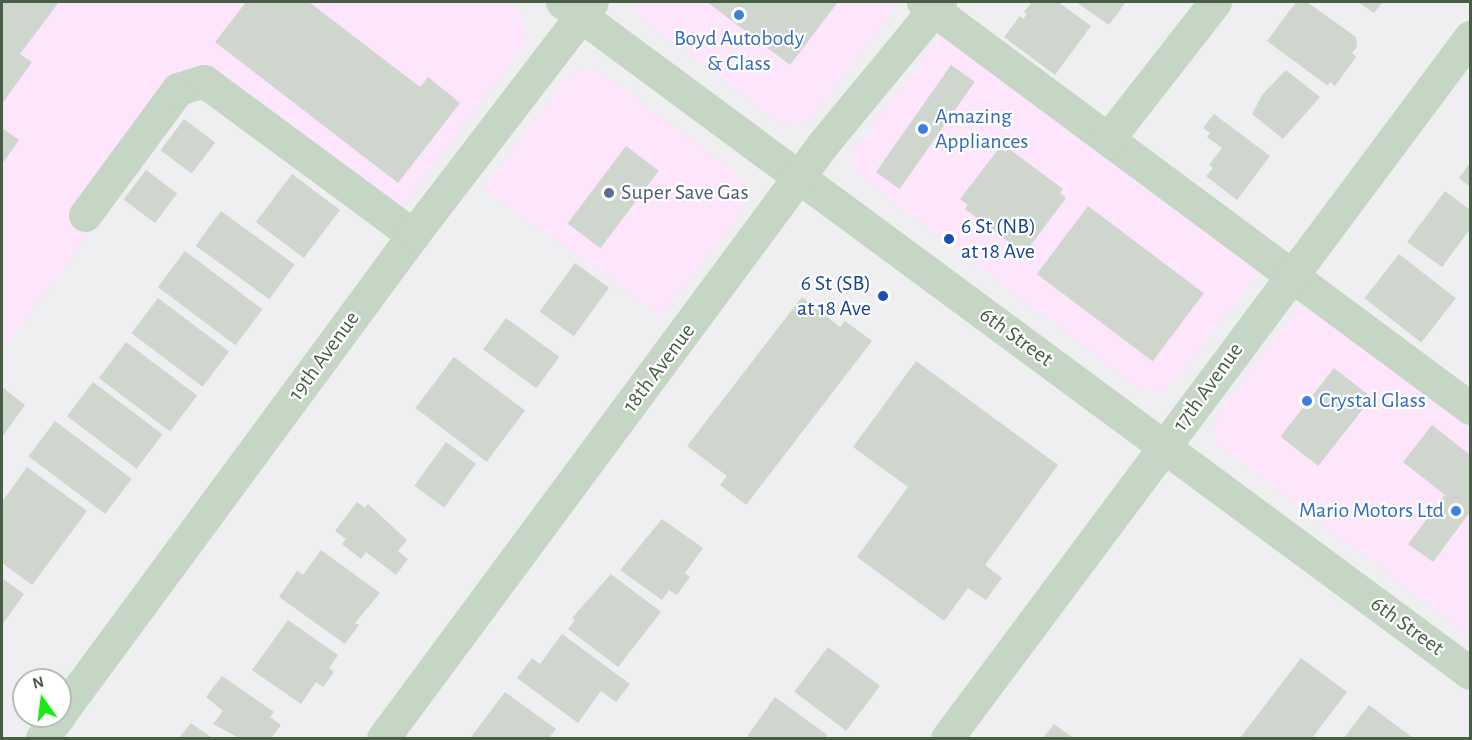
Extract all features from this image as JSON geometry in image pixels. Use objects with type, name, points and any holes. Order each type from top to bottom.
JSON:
[{"type":"street","points":[[1108,139],[1215,2]]},
{"type":"street","points":[[932,4],[1108,139],[1470,406]]},
{"type":"street","name":"18th Avenue","points":[[383,738],[799,177],[932,4]]},
{"type":"street","name":"6th Street","points":[[579,6],[799,177],[1470,673]]},
{"type":"street","name":"19th Avenue","points":[[72,697],[579,6]]},
{"type":"street","name":"17th Avenue","points":[[947,738],[1470,37]]},
{"type":"street","points":[[85,214],[178,88],[204,81],[413,235]]},
{"type":"shaded area","points":[[2,2],[506,2],[519,12],[527,32],[521,49],[392,221],[205,81],[77,227],[88,235],[2,350]]},
{"type":"shaded area","points":[[632,2],[899,2],[811,118],[793,125],[774,119],[639,16]]},
{"type":"shaded area","points":[[950,22],[1269,259],[1169,388],[1155,392],[1138,388],[855,172],[852,161],[856,148]]},
{"type":"shaded area","points":[[587,69],[600,72],[735,172],[745,186],[742,211],[662,315],[483,189],[561,84],[576,71]]},
{"type":"shaded area","points":[[1312,289],[1470,408],[1470,636],[1215,442],[1217,415]]},
{"type":"building","points":[[2,2],[59,2],[20,54],[32,62],[2,104]]},
{"type":"building","points":[[246,2],[309,2],[420,87],[428,77],[460,103],[398,183],[215,42]]},
{"type":"building","points":[[707,2],[838,2],[790,65]]},
{"type":"building","points":[[1032,2],[1058,2],[1091,26],[1055,75],[1004,37],[1020,16],[1023,19],[1027,14],[1024,12]]},
{"type":"building","points":[[1076,2],[1126,2],[1109,25]]},
{"type":"building","points":[[1296,2],[1307,2],[1356,37],[1357,47],[1352,53],[1356,57],[1335,86],[1330,82],[1328,86],[1267,41]]},
{"type":"building","points":[[1358,2],[1383,2],[1374,13]]},
{"type":"building","points":[[951,65],[975,82],[900,189],[876,172]]},
{"type":"building","points":[[1286,70],[1320,97],[1283,139],[1252,114],[1262,95]]},
{"type":"building","points":[[1214,114],[1270,156],[1237,200],[1206,176],[1213,168],[1209,165],[1222,148],[1207,137],[1210,133],[1203,128]]},
{"type":"building","points":[[184,119],[215,142],[192,174],[161,150]]},
{"type":"building","points":[[2,128],[19,140],[2,164]]},
{"type":"building","points":[[626,146],[659,171],[600,248],[568,223]]},
{"type":"building","points":[[1000,147],[1005,152],[1008,148],[1063,189],[1060,193],[1066,198],[1027,250],[1021,245],[1018,249],[965,209],[968,205],[960,199]]},
{"type":"building","points":[[1470,163],[1470,187],[1459,178]]},
{"type":"building","points":[[146,170],[177,193],[155,223],[124,200]]},
{"type":"building","points":[[292,174],[340,210],[304,258],[256,222]]},
{"type":"building","points":[[1445,191],[1470,210],[1470,229],[1442,267],[1407,242]]},
{"type":"building","points":[[1088,206],[1204,293],[1153,361],[1037,274]]},
{"type":"building","points":[[221,211],[295,264],[269,299],[196,246]]},
{"type":"building","points":[[185,251],[262,309],[235,345],[158,287]]},
{"type":"building","points":[[1399,254],[1456,298],[1421,342],[1365,298]]},
{"type":"building","points":[[575,263],[609,288],[574,336],[540,312]]},
{"type":"building","points":[[802,297],[840,327],[845,321],[872,341],[746,505],[720,485],[727,476],[687,446]]},
{"type":"building","points":[[158,298],[229,352],[203,387],[132,333]]},
{"type":"building","points":[[506,318],[559,357],[536,388],[483,350]]},
{"type":"building","points":[[126,342],[197,396],[170,432],[99,378]]},
{"type":"building","points":[[454,357],[525,411],[487,462],[415,408]]},
{"type":"building","points":[[916,361],[1058,465],[985,565],[1002,578],[986,600],[968,588],[944,621],[857,557],[908,487],[853,447]]},
{"type":"building","points":[[1334,368],[1372,398],[1318,466],[1280,437]]},
{"type":"building","points":[[93,382],[162,434],[137,469],[67,416]]},
{"type":"building","points":[[2,387],[25,405],[2,437]]},
{"type":"building","points":[[55,421],[132,479],[105,514],[29,456]]},
{"type":"building","points":[[1432,425],[1470,455],[1470,512],[1433,562],[1408,544],[1445,495],[1403,462]]},
{"type":"building","points":[[446,442],[476,464],[444,507],[414,486]]},
{"type":"building","points":[[27,467],[87,511],[32,585],[2,563],[2,502]]},
{"type":"building","points":[[357,502],[365,508],[368,504],[407,540],[398,551],[408,559],[396,575],[366,552],[361,559],[342,544],[346,539],[335,531]]},
{"type":"building","points":[[662,519],[703,548],[685,573],[690,577],[677,595],[669,590],[662,600],[620,570]]},
{"type":"building","points":[[321,550],[380,593],[355,623],[359,625],[345,644],[279,597],[297,571],[303,575]]},
{"type":"building","points":[[611,574],[661,612],[618,667],[568,629],[575,620],[572,618]]},
{"type":"building","points":[[2,578],[24,594],[2,625]]},
{"type":"building","points":[[288,620],[338,655],[329,668],[334,672],[323,687],[316,682],[301,704],[252,670]]},
{"type":"building","points":[[562,634],[630,684],[616,702],[601,691],[578,723],[517,678],[532,658],[540,664]]},
{"type":"building","points":[[828,647],[880,686],[846,731],[794,692]]},
{"type":"building","points":[[1301,658],[1347,692],[1312,738],[1240,738]]},
{"type":"building","points":[[222,676],[274,712],[270,717],[281,725],[271,738],[239,738],[213,724],[223,711],[206,697]]},
{"type":"building","points":[[505,692],[556,729],[549,738],[471,737]]},
{"type":"building","points":[[775,697],[826,734],[827,738],[746,738]]},
{"type":"building","points":[[1369,705],[1413,738],[1344,738]]},
{"type":"building","points":[[191,723],[212,738],[179,738]]},
{"type":"building","points":[[1054,724],[1073,738],[1043,738]]},
{"type":"place","name":"Boyd Autobody & Glass","points":[[739,15]]},
{"type":"place","name":"Amazing Appliances","points":[[923,129]]},
{"type":"place","name":"Super Save Gas","points":[[609,193]]},
{"type":"place","name":"6 St (NB) at 18 Ave","points":[[949,239]]},
{"type":"place","name":"6 St (SB) at 18 Ave","points":[[883,296]]},
{"type":"place","name":"Crystal Glass","points":[[1307,401]]},
{"type":"place","name":"Mario Motors Ltd","points":[[1456,511]]}]
